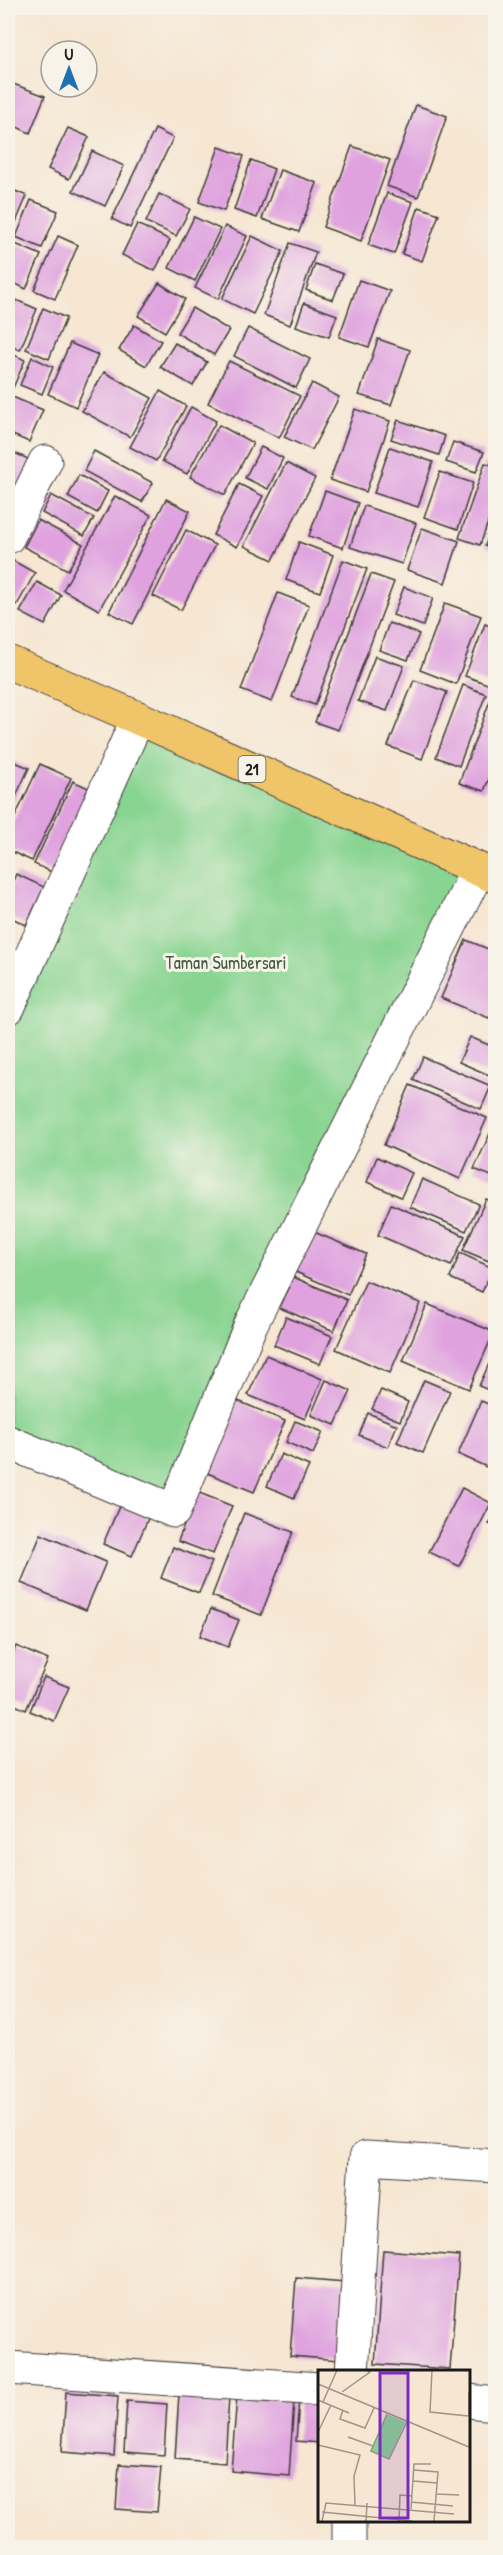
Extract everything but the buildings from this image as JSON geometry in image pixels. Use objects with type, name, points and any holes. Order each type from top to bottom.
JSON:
[{"type":"highway","name":"21","points":[[8,662],[487,873]]},
{"type":"street","points":[[8,537],[45,462]]},
{"type":"street","points":[[8,1008],[138,718]]},
{"type":"street","points":[[8,1442],[174,1511],[251,1324],[487,873]]},
{"type":"street","points":[[352,2370],[366,2158],[495,2166]]},
{"type":"street","points":[[8,2368],[318,2389]]},
{"type":"street","points":[[470,2401],[495,2404]]},
{"type":"street","points":[[348,2547],[349,2522]]},
{"type":"green space","name":"Taman Sumbersari","points":[[137,721],[474,869],[164,1506],[8,1442],[8,1005]]}]
